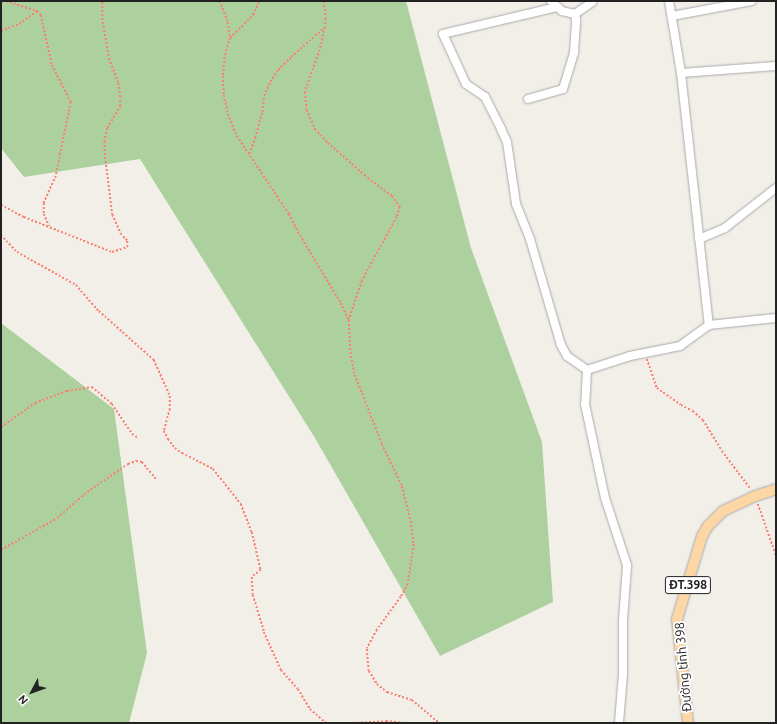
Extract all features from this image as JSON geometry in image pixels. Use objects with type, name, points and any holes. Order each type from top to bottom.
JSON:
[{"type":"main road","name":"Đường tỉnh 398","points":[[688,723],[677,619],[698,546],[708,526],[722,511],[755,496],[776,489]]},
{"type":"street","points":[[551,1],[562,11],[575,14],[592,2]]},
{"type":"street","points":[[669,1],[681,73],[708,325]]},
{"type":"street","points":[[672,16],[752,1]]},
{"type":"street","points":[[557,7],[443,34],[466,84],[485,97],[502,129],[507,142],[513,194],[530,239],[561,345],[567,356],[587,370]]},
{"type":"street","points":[[528,99],[563,89],[574,52],[575,14]]},
{"type":"street","points":[[681,73],[776,66]]},
{"type":"street","points":[[699,239],[725,228],[776,188]]},
{"type":"street","points":[[587,370],[630,356],[680,346],[708,325],[776,318]]},
{"type":"street","points":[[587,370],[584,397],[605,498],[627,565],[623,621],[623,674],[619,723]]},
{"type":"path","points":[[6,1],[37,11],[44,26],[52,65],[71,102],[56,176],[44,203],[44,214],[48,226]]},
{"type":"path","points":[[1,205],[24,217],[112,252],[128,247],[127,241],[121,235],[112,215],[105,159],[104,142],[107,128],[120,106],[120,97],[118,83],[109,60],[102,20],[102,1]]},
{"type":"path","points":[[220,1],[228,22],[230,38],[225,56],[224,95],[228,114],[237,136],[289,214],[301,237],[341,303],[349,320]]},
{"type":"path","points":[[230,38],[254,15],[259,1]]},
{"type":"path","points":[[324,1],[326,18],[325,26],[320,50],[305,92],[307,110],[315,129],[343,157],[392,196],[400,207],[394,224],[362,281],[349,320],[351,356],[355,375],[382,444],[402,486],[414,544],[408,584],[401,597],[377,630],[367,649],[369,671],[377,684],[386,692],[412,700],[439,723]]},
{"type":"path","points":[[1,31],[19,24],[37,11]]},
{"type":"path","points":[[248,154],[255,138],[262,112],[264,96],[270,82],[278,70],[325,26]]},
{"type":"path","points":[[1,235],[17,252],[76,285],[102,314],[154,360],[170,396],[170,409],[165,422],[164,431],[175,448],[213,469],[243,508],[252,532],[261,570],[252,578],[253,595],[264,632],[281,670],[298,689],[310,709],[326,723]]},
{"type":"path","points":[[646,354],[653,380],[657,388],[681,405],[693,411],[703,420],[722,451],[755,496],[776,555]]},
{"type":"path","points":[[1,427],[35,403],[66,391],[92,388],[112,404],[132,434],[137,437]]},
{"type":"path","points":[[1,550],[57,518],[87,492],[128,464],[136,461],[142,462],[158,480]]},
{"type":"path","points":[[353,723],[386,721],[405,723]]},
{"type":"green space","points":[[1,1],[406,1],[471,248],[542,442],[553,602],[440,656],[315,438],[140,159],[24,177],[1,148]]},
{"type":"green space","points":[[1,323],[114,409],[147,653],[129,723],[1,723]]}]
